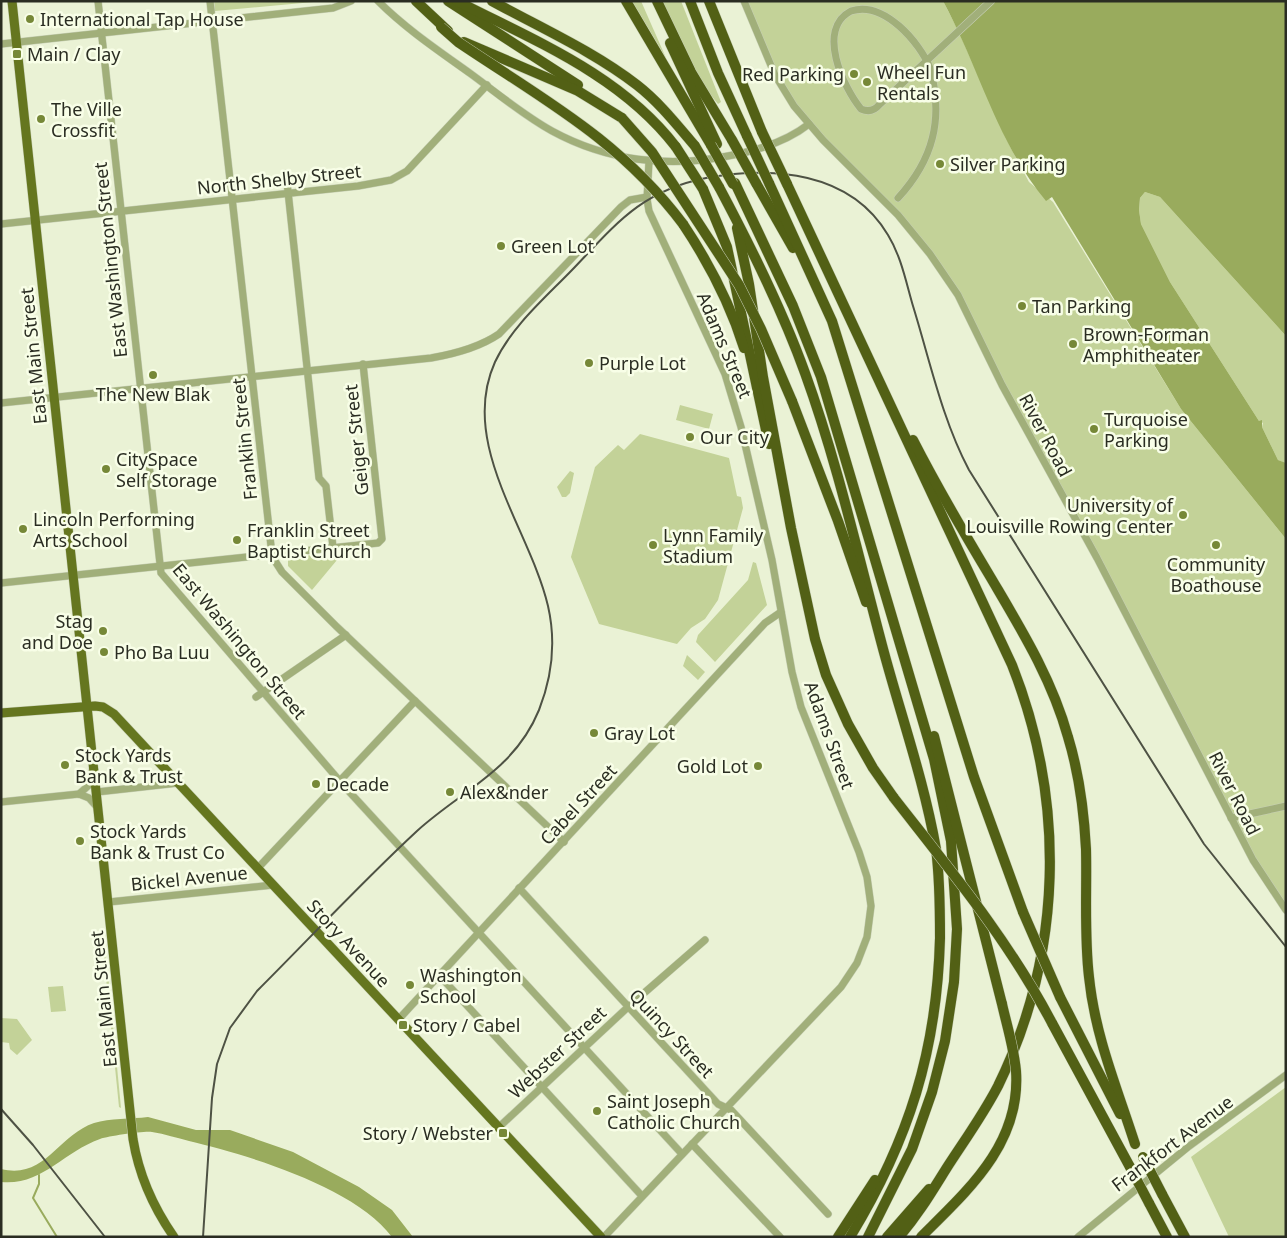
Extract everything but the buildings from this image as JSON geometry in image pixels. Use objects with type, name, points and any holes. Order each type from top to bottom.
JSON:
[{"type":"highway","points":[[416,1],[458,42],[598,136],[636,169],[683,224],[709,265],[732,313],[747,357],[791,528]]},
{"type":"highway","points":[[448,1],[595,96],[619,116],[652,152],[739,284],[765,337],[838,521],[882,645]]},
{"type":"highway","points":[[456,1],[567,57],[606,80],[644,111],[676,147],[703,189],[723,232],[732,265],[762,416]]},
{"type":"highway","points":[[492,1],[610,65],[639,86],[695,146],[735,217],[779,308],[806,376],[868,585],[882,645],[920,778],[935,848],[940,905],[936,995],[929,1049],[908,1120],[879,1187],[850,1237]]},
{"type":"highway","points":[[626,1],[714,144]]},
{"type":"highway","points":[[651,1],[714,144],[793,306],[815,359],[909,672],[936,768],[947,817],[956,896],[956,956],[945,1041],[932,1092],[912,1149],[868,1237]]},
{"type":"highway","points":[[657,1],[692,72],[807,275],[849,372]]},
{"type":"highway","points":[[690,1],[708,50],[823,298],[849,372],[974,777],[1023,912],[1060,996],[1135,1144],[1185,1237]]},
{"type":"highway","points":[[709,1],[762,132],[1012,665],[1035,733],[1048,806],[1051,854],[1048,910],[1042,958],[1029,1008],[997,1087],[974,1129],[946,1169],[926,1204],[899,1237]]},
{"type":"highway","points":[[441,27],[467,43],[578,91],[619,116]]},
{"type":"highway","points":[[735,217],[749,284],[762,377],[791,528],[811,625],[826,675],[856,739],[894,798],[1001,937],[1028,979],[1167,1237]]},
{"type":"highway","points":[[839,295],[946,503],[1030,645],[1062,716],[1075,764],[1082,806],[1088,962],[1093,1004],[1107,1065],[1135,1144]]},
{"type":"highway","points":[[909,672],[930,721],[943,764],[1013,1049],[1016,1074],[1015,1097],[1009,1126],[999,1149],[978,1180],[921,1237]]},
{"type":"highway","points":[[838,1237],[863,1202],[892,1146],[908,1102],[922,1052],[931,1006],[936,995]]},
{"type":"highway","points":[[887,1237],[946,1169]]},
{"type":"main road","name":"East Main Street","points":[[12,1],[131,1117],[138,1164],[152,1201],[174,1237]]},
{"type":"main road","name":"Story Avenue","points":[[1,713],[103,707],[114,714],[498,1128],[602,1237]]},
{"type":"street","name":"East Washington Street","points":[[98,1],[160,573],[259,695],[682,1154]]},
{"type":"street","name":"Franklin Street","points":[[210,1],[273,554],[282,572],[564,842]]},
{"type":"street","points":[[1,44],[333,8],[351,1]]},
{"type":"street","points":[[378,1],[415,33],[533,119],[570,140],[607,153],[649,161],[685,162],[742,154],[798,132],[808,124]]},
{"type":"street","name":"River Road","points":[[744,1],[776,75],[794,106],[808,124],[898,215],[930,254],[958,295],[1005,390],[1100,565],[1253,860],[1286,910]]},
{"type":"street","points":[[898,198],[920,170],[933,135],[936,106],[930,68],[928,64],[926,60],[918,44],[908,32],[884,14],[869,8],[856,9],[847,14],[838,26],[835,49],[841,76],[861,109],[871,110],[877,108],[893,92],[921,66],[928,60],[935,53],[942,47],[990,1]]},
{"type":"street","name":"North Shelby Street","points":[[1,224],[376,184],[401,176],[487,85]]},
{"type":"street","name":"Adams Street","points":[[602,1237],[842,987],[860,957],[870,922],[871,898],[865,869],[805,721],[794,682],[751,472],[728,382],[656,228],[647,197],[649,161]]},
{"type":"street","points":[[1,583],[333,547],[326,486],[319,478],[286,173]]},
{"type":"street","points":[[1,403],[252,375],[441,357],[489,340],[506,327],[621,206],[630,200],[647,197]]},
{"type":"street","name":"Geiger Street","points":[[333,547],[380,541],[363,364]]},
{"type":"street","name":"Cabel Street","points":[[398,1020],[765,623],[781,612]]},
{"type":"street","points":[[259,695],[346,635]]},
{"type":"street","points":[[257,869],[415,701]]},
{"type":"street","points":[[79,794],[88,786],[94,766]]},
{"type":"street","points":[[97,792],[178,783]]},
{"type":"street","points":[[1,802],[79,794],[89,798],[98,809]]},
{"type":"street","points":[[1231,818],[1286,806]]},
{"type":"street","name":"Bickel Avenue","points":[[109,902],[273,885]]},
{"type":"street","name":"Quincy Street","points":[[519,888],[718,1104],[731,1110],[828,1214]]},
{"type":"street","name":"Webster Street","points":[[498,1128],[628,1007],[705,940]]},
{"type":"street","points":[[439,975],[642,1196]]},
{"type":"street","name":"Frankfort Avenue","points":[[1078,1237],[1188,1146],[1286,1075]]},
{"type":"street","points":[[692,1144],[780,1237]]},
{"type":"shaded area","points":[[214,1],[324,1],[215,11]]},
{"type":"shaded area","points":[[632,1],[641,1],[666,58]]},
{"type":"shaded area","points":[[659,1],[681,1],[721,102],[718,104],[700,81]]},
{"type":"shaded area","points":[[745,1],[943,1],[958,30],[1006,139],[1029,182],[1053,202],[1181,409],[1286,539],[1286,909],[1253,860],[957,295],[930,254],[809,124],[775,75]]},
{"type":"shaded area","points":[[943,1],[1286,1],[1286,336],[1160,197],[1145,192],[1140,198],[1139,210],[1141,224],[1170,282],[1259,421],[1262,420],[1262,427],[1278,460],[1286,463],[1286,539],[1181,409],[1052,197],[1046,201],[1014,155]]},
{"type":"shaded area","points":[[1145,192],[1160,197],[1286,336],[1285,463],[1278,460],[1262,427],[1263,423],[1259,421],[1170,282],[1141,224],[1140,198]]},
{"type":"shaded area","points":[[680,405],[713,414],[709,429],[676,420]]},
{"type":"shaded area","name":"Lynn Family Stadium","points":[[640,434],[729,458],[737,496],[741,497],[743,508],[718,600],[705,619],[691,628],[677,644],[599,624],[571,557],[595,467],[618,445],[624,450]]},
{"type":"shaded area","points":[[570,471],[574,473],[570,493],[566,497],[562,497],[557,487]]},
{"type":"shaded area","points":[[330,553],[337,560],[312,590],[288,566],[288,558]]},
{"type":"shaded area","points":[[753,562],[756,563],[767,605],[715,662],[696,642],[698,635],[748,580]]},
{"type":"shaded area","points":[[687,655],[705,672],[698,680],[683,666]]},
{"type":"shaded area","points":[[103,948],[107,963],[121,1108],[119,1107]]},
{"type":"shaded area","points":[[63,986],[66,1011],[51,1012],[48,987]]},
{"type":"shaded area","points":[[1,1018],[17,1019],[32,1040],[17,1055],[10,1049],[9,1043],[1,1042]]},
{"type":"shaded area","points":[[1286,1087],[1286,1237],[1229,1237],[1191,1157]]},
{"type":"shaded area","points":[[148,1117],[196,1130],[230,1130],[293,1152],[359,1187],[392,1210],[413,1237],[392,1237],[375,1219],[353,1203],[327,1188],[299,1176],[240,1155],[152,1132],[111,1136],[100,1139],[75,1152],[41,1174],[16,1182],[1,1182],[1,1169],[16,1171],[29,1168],[50,1155],[81,1129],[94,1123],[114,1119]]},
{"type":"waterway","points":[[39,1175],[39,1184],[33,1198],[57,1237]]},
{"type":"railway","points":[[203,1237],[212,1098],[217,1064],[230,1028],[257,991],[397,850],[434,817],[486,778],[516,749],[539,710],[550,672],[552,632],[548,606],[539,577],[501,486],[491,455],[485,424],[486,393],[495,362],[510,336],[520,324],[602,238],[631,212],[647,201],[664,191],[683,184],[731,174],[783,174],[808,178],[831,186],[853,197],[872,214],[893,243],[900,260],[944,410],[951,431],[969,470],[1204,844],[1286,947]]},
{"type":"railway","points":[[1,1109],[33,1145],[105,1237]]},
{"type":"place","name":"International Tap House","points":[[30,19]]},
{"type":"place","name":"Main / Clay","points":[[17,54]]},
{"type":"place","name":"Red Parking","points":[[854,74]]},
{"type":"place","name":"Wheel Fun Rentals","points":[[867,82]]},
{"type":"place","name":"The Ville Crossfit","points":[[41,119]]},
{"type":"place","name":"Silver Parking","points":[[940,164]]},
{"type":"place","name":"Green Lot","points":[[501,246]]},
{"type":"place","name":"Tan Parking","points":[[1022,306]]},
{"type":"place","name":"Brown-Forman Amphitheater","points":[[1073,344]]},
{"type":"place","name":"Purple Lot","points":[[589,363]]},
{"type":"place","name":"The New Blak","points":[[153,375]]},
{"type":"place","name":"Turquoise Parking","points":[[1094,429]]},
{"type":"place","name":"Our City","points":[[690,437]]},
{"type":"place","name":"CitySpace Self Storage","points":[[106,469]]},
{"type":"place","name":"University of Louisville Rowing Center","points":[[1183,515]]},
{"type":"place","name":"Lincoln Performing Arts School","points":[[23,529]]},
{"type":"place","name":"Franklin Street Baptist Church","points":[[237,540]]},
{"type":"place","name":"Lynn Family Stadium","points":[[653,545]]},
{"type":"place","name":"Community Boathouse","points":[[1216,545]]},
{"type":"place","name":"Stag and Doe","points":[[103,631]]},
{"type":"place","name":"Pho Ba Luu","points":[[104,652]]},
{"type":"place","name":"Gray Lot","points":[[594,733]]},
{"type":"place","name":"Stock Yards Bank & Trust","points":[[65,765]]},
{"type":"place","name":"Gold Lot","points":[[758,766]]},
{"type":"place","name":"Decade","points":[[316,784]]},
{"type":"place","name":"Alex&nder","points":[[450,792]]},
{"type":"place","name":"Stock Yards Bank & Trust Co","points":[[80,841]]},
{"type":"place","name":"Washington School","points":[[410,985]]},
{"type":"place","name":"Story / Cabel","points":[[403,1025]]},
{"type":"place","name":"Saint Joseph Catholic Church","points":[[597,1111]]},
{"type":"place","name":"Story / Webster","points":[[503,1133]]}]
